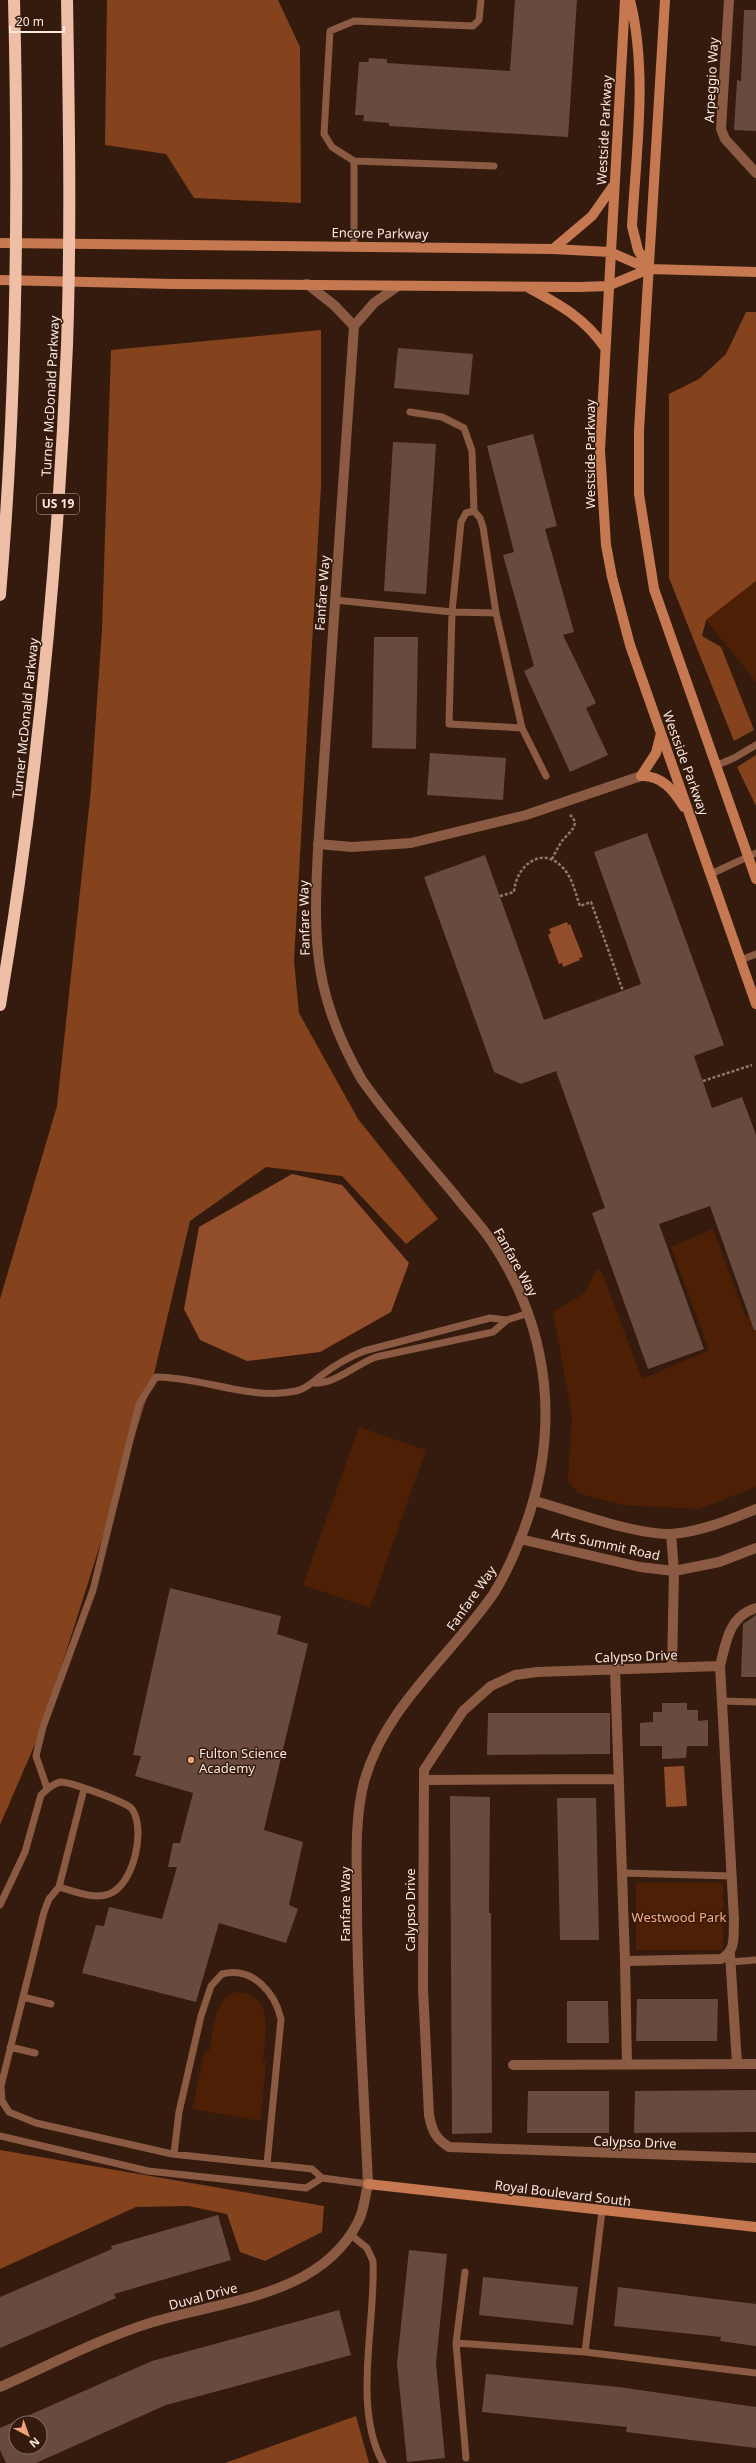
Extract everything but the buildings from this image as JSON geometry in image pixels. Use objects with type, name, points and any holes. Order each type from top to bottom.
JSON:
[{"type":"highway","points":[[0,595],[11,436],[16,325],[17,182],[14,0]]},
{"type":"highway","name":"Turner McDonald Parkway","points":[[0,1005],[14,920],[38,742],[56,545],[69,265],[67,0]]},
{"type":"main road","name":"Westside Parkway","points":[[625,0],[604,348],[600,450],[606,545],[612,577],[630,645],[756,1004]]},
{"type":"main road","points":[[0,280],[174,284],[527,287],[608,286],[648,269],[638,250],[632,226],[640,66],[635,23],[630,0]]},
{"type":"main road","name":"Westside Parkway","points":[[665,0],[639,430],[640,494],[643,526],[654,589],[715,766],[752,855],[756,879]]},
{"type":"main road","points":[[553,249],[592,216],[614,184]]},
{"type":"main road","name":"Encore Parkway","points":[[0,243],[553,249],[610,252],[648,269],[756,272]]},
{"type":"main road","points":[[527,287],[574,314],[592,332],[604,348]]},
{"type":"main road","points":[[642,776],[656,753],[661,733]]},
{"type":"main road","points":[[642,776],[651,776],[661,780],[681,803],[692,821]]},
{"type":"main road","name":"Royal Boulevard South","points":[[368,2184],[756,2227]]},
{"type":"street","name":"Arpeggio Way","points":[[729,0],[721,128],[725,139],[756,173]]},
{"type":"street","points":[[307,284],[334,305],[354,326],[374,303],[398,286]]},
{"type":"street","name":"Fanfare Way","points":[[354,326],[318,844],[315,932],[318,963],[329,1009],[346,1052],[375,1098],[490,1240],[515,1283],[529,1313],[539,1352],[546,1410],[541,1469],[534,1501],[510,1565],[495,1591],[402,1706],[376,1747],[364,1783],[357,1820],[357,1938],[368,2184]]},
{"type":"street","points":[[318,844],[352,847],[411,843],[526,815],[642,776]]},
{"type":"street","name":"Arts Summit Road","points":[[534,1501],[636,1529],[671,1534],[716,1524],[756,1509]]},
{"type":"street","points":[[671,1534],[674,1571],[672,1668]]},
{"type":"street","name":"Arts Summit Road","points":[[520,1539],[640,1567],[674,1571],[719,1562],[756,1548]]},
{"type":"street","points":[[737,2064],[730,1958],[734,1919],[720,1666],[730,1628],[741,1614],[756,1608]]},
{"type":"street","name":"Calypso Drive","points":[[720,1666],[537,1672],[515,1676],[491,1686],[463,1711],[448,1732],[424,1770],[422,1988],[429,2115],[432,2128],[438,2140],[449,2147],[756,2158]]},
{"type":"street","points":[[616,1670],[627,2065]]},
{"type":"street","points":[[424,1780],[619,1779]]},
{"type":"street","points":[[625,1961],[730,1958]]},
{"type":"street","points":[[513,2065],[756,2064]]},
{"type":"street","name":"Duval Drive","points":[[0,2387],[152,2322],[289,2285],[320,2267],[351,2235],[359,2220],[368,2184]]},
{"type":"lane","points":[[480,0],[480,20],[473,26],[354,21],[330,31],[324,134],[332,147],[354,161],[494,166]]},
{"type":"lane","points":[[354,161],[354,246]]},
{"type":"lane","points":[[410,412],[442,417],[464,428],[472,451],[474,511],[480,518],[483,527],[496,613],[522,728],[546,776]]},
{"type":"lane","points":[[474,511],[466,513],[460,522],[452,612],[449,724],[522,728]]},
{"type":"lane","points":[[335,600],[452,612],[496,613]]},
{"type":"lane","points":[[715,766],[734,758],[756,745]]},
{"type":"lane","points":[[711,874],[752,855]]},
{"type":"lane","points":[[741,960],[756,954]]},
{"type":"lane","points":[[48,1788],[36,1756],[43,1727],[93,1590],[140,1404],[156,1377],[176,1377],[261,1393],[297,1391],[313,1384],[324,1384],[362,1362],[376,1357],[493,1332],[507,1320],[529,1313]]},
{"type":"lane","points":[[313,1384],[319,1376],[364,1350],[490,1318],[507,1320]]},
{"type":"lane","points":[[722,1701],[756,1702]]},
{"type":"lane","points":[[0,1905],[24,1852],[41,1795],[48,1788],[60,1782],[119,1800],[132,1808],[138,1819],[139,1830],[131,1867],[122,1886],[110,1894],[92,1895],[59,1887]]},
{"type":"lane","points":[[84,1789],[59,1887],[49,1899],[44,1912],[10,2047],[1,2086],[2,2101],[9,2112],[36,2123],[83,2135],[174,2154],[312,2169],[322,2178],[368,2184]]},
{"type":"lane","points":[[622,1873],[732,1876]]},
{"type":"lane","points":[[730,1958],[756,1960]]},
{"type":"lane","points":[[174,2154],[179,2112],[201,2016],[211,1986],[222,1974],[238,1973],[254,1978],[269,1991],[276,2000],[281,2020],[267,2164]]},
{"type":"lane","points":[[23,1997],[52,2004]]},
{"type":"lane","points":[[10,2047],[35,2053]]},
{"type":"lane","points":[[0,2136],[148,2172],[306,2188],[322,2178]]},
{"type":"lane","points":[[585,2352],[602,2211]]},
{"type":"lane","points":[[351,2235],[367,2248],[373,2261],[368,2410],[374,2447],[383,2463]]},
{"type":"lane","points":[[465,2272],[456,2343],[466,2458]]},
{"type":"lane","points":[[456,2343],[585,2352],[756,2373]]},
{"type":"path","points":[[552,859],[562,840],[573,830],[575,824],[572,814]]},
{"type":"path","points":[[500,896],[514,892],[517,876],[525,865],[541,858],[552,859],[569,876],[580,906],[591,902],[623,991]]},
{"type":"path","points":[[703,1081],[752,1065]]},
{"type":"green space","points":[[756,581],[756,682],[706,620]]},
{"type":"green space","points":[[713,1229],[746,1318],[756,1315],[756,1487],[699,1509],[622,1505],[578,1493],[568,1481],[572,1416],[553,1312],[585,1293],[597,1269],[602,1272],[642,1379],[709,1350],[671,1247]]},
{"type":"green space","points":[[359,1427],[426,1450],[370,1608],[303,1585]]},
{"type":"green space","name":"Westwood Park","points":[[636,1883],[723,1883],[723,1950],[636,1950]]},
{"type":"green space","points":[[236,1992],[249,1995],[257,2000],[263,2008],[265,2017],[266,2027],[263,2061],[266,2062],[261,2121],[192,2109],[205,2051],[209,2051],[219,2008],[229,1995]]},
{"type":"shaded area","points":[[107,0],[278,0],[300,47],[301,203],[194,198],[166,154],[105,145]]},
{"type":"shaded area","points":[[746,312],[756,312],[756,581],[706,620],[702,636],[721,647],[754,730],[734,741],[669,578],[669,394],[699,379],[726,354]]},
{"type":"shaded area","points":[[321,330],[321,486],[294,961],[299,1013],[358,1119],[438,1219],[406,1244],[342,1176],[266,1167],[190,1221],[153,1378],[42,1728],[0,1825],[0,1299],[57,1106],[91,789],[102,629],[111,350]]},
{"type":"shaded area","points":[[756,755],[756,806],[737,767]]},
{"type":"shaded area","points":[[567,922],[568,925],[570,924],[583,957],[579,958],[580,960],[563,967],[562,963],[559,964],[548,935],[551,933],[549,929]]},
{"type":"shaded area","points":[[292,1174],[342,1185],[409,1263],[391,1312],[320,1352],[247,1361],[200,1340],[184,1309],[199,1227]]},
{"type":"shaded area","points":[[684,1766],[687,1806],[666,1807],[664,1767]]},
{"type":"shaded area","points":[[0,2150],[324,2206],[322,2232],[265,2261],[240,2252],[227,2214],[188,2206],[136,2207],[0,2269]]},
{"type":"shaded area","points":[[356,2416],[369,2463],[225,2463]]},
{"type":"place","name":"Fulton Science Academy","points":[[191,1760]]}]
